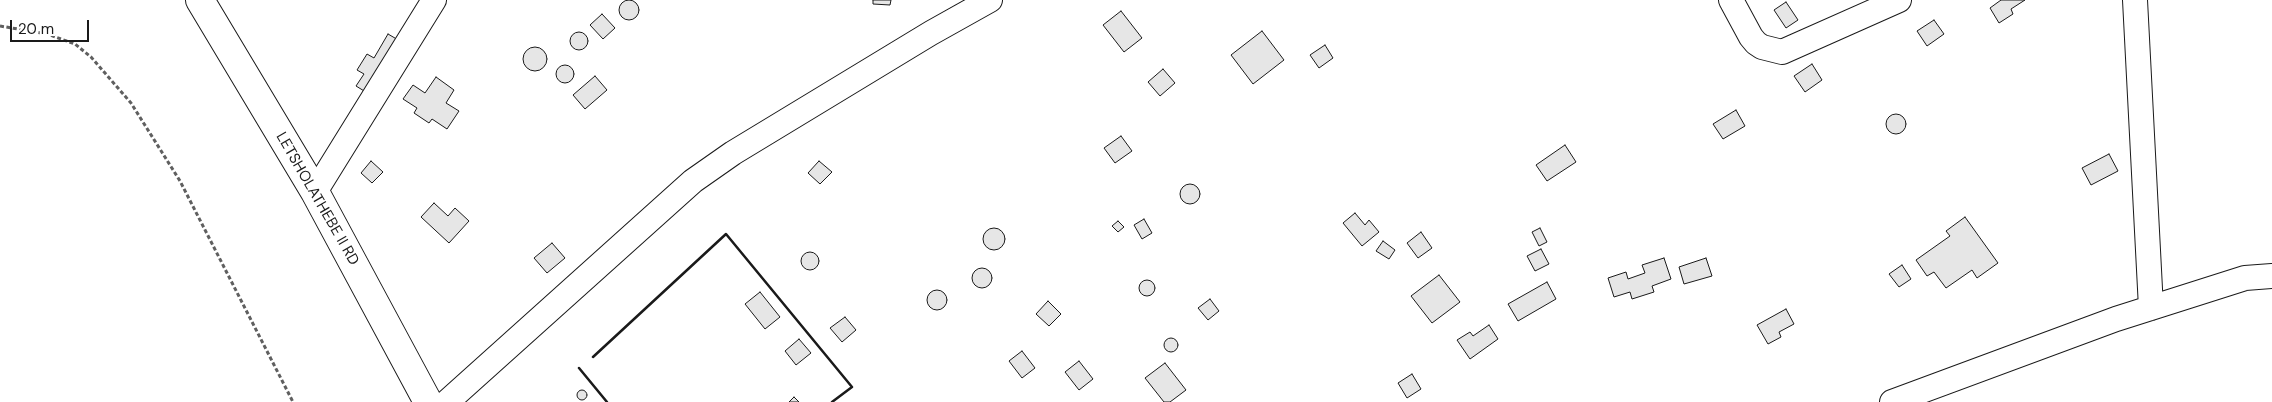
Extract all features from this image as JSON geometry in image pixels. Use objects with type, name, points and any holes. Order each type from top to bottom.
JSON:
[{"type":"street","name":"LETSHOLATHEBE II RD","points":[[200,0],[315,192],[428,402]]},
{"type":"street","points":[[315,192],[434,0]]},
{"type":"street","points":[[448,402],[693,181],[733,153],[931,33],[990,0]]},
{"type":"street","points":[[1731,0],[1756,43],[1762,47],[1782,52],[1898,0]]},
{"type":"street","points":[[2135,0],[2151,308]]},
{"type":"street","points":[[1892,402],[2151,308],[2246,278],[2272,276]]},
{"type":"path","points":[[0,26],[47,34],[75,44],[91,57],[131,103],[180,181],[293,402]]},
{"type":"building","points":[[629,0],[636,3],[639,10],[636,17],[629,20],[622,17],[619,10],[622,3]]},
{"type":"building","points":[[873,0],[891,0],[890,5],[873,4]]},
{"type":"building","points":[[2001,0],[2025,0],[2011,9],[2013,14],[1999,23],[1990,8]]},
{"type":"building","points":[[1786,2],[1798,20],[1786,28],[1774,10]]},
{"type":"building","points":[[1121,11],[1142,38],[1124,52],[1103,25]]},
{"type":"building","points":[[602,14],[615,28],[603,39],[590,25]]},
{"type":"building","points":[[1934,20],[1944,34],[1927,46],[1917,31]]},
{"type":"building","points":[[1262,31],[1284,60],[1253,84],[1231,55]]},
{"type":"building","points":[[575,32],[583,32],[588,37],[586,48],[575,50],[570,45],[570,37]]},
{"type":"building","points":[[388,34],[400,41],[369,94],[356,86],[364,74],[357,70],[367,54],[374,58]]},
{"type":"building","points":[[1325,45],[1333,58],[1319,68],[1310,55]]},
{"type":"building","points":[[535,47],[544,50],[547,59],[544,68],[535,71],[526,68],[523,59],[526,50]]},
{"type":"building","points":[[1812,64],[1822,80],[1805,92],[1794,76]]},
{"type":"building","points":[[565,65],[571,68],[574,74],[571,80],[565,83],[559,80],[556,74],[559,68]]},
{"type":"building","points":[[1163,69],[1175,83],[1160,96],[1148,82]]},
{"type":"building","points":[[595,76],[607,90],[585,109],[573,95]]},
{"type":"building","points":[[436,77],[454,90],[446,103],[459,111],[447,129],[432,119],[429,123],[414,113],[417,108],[403,99],[413,85],[425,93]]},
{"type":"building","points":[[1736,110],[1745,126],[1723,139],[1713,124]]},
{"type":"building","points":[[1896,114],[1903,117],[1906,124],[1903,131],[1896,134],[1889,131],[1886,124],[1889,117]]},
{"type":"building","points":[[1121,136],[1132,151],[1115,163],[1104,148]]},
{"type":"building","points":[[1565,145],[1576,162],[1547,181],[1536,165]]},
{"type":"building","points":[[2109,154],[2118,171],[2091,185],[2082,168]]},
{"type":"building","points":[[371,161],[383,172],[372,183],[361,173]]},
{"type":"building","points":[[819,161],[832,172],[820,184],[808,173]]},
{"type":"building","points":[[1190,184],[1197,187],[1200,194],[1197,201],[1190,204],[1183,201],[1180,194],[1183,187]]},
{"type":"building","points":[[434,203],[448,216],[455,208],[469,221],[449,243],[421,217]]},
{"type":"building","points":[[1355,213],[1365,225],[1369,220],[1379,232],[1362,246],[1343,223]]},
{"type":"building","points":[[1965,217],[1998,263],[1977,278],[1972,270],[1946,288],[1934,272],[1927,276],[1916,260],[1950,236],[1946,231]]},
{"type":"building","points":[[1144,219],[1152,233],[1142,239],[1134,225]]},
{"type":"building","points":[[1118,221],[1124,227],[1118,232],[1112,226]]},
{"type":"building","points":[[994,228],[1002,231],[1005,239],[1002,247],[994,250],[986,247],[983,239],[986,231]]},
{"type":"building","points":[[1540,228],[1547,242],[1539,246],[1532,232]]},
{"type":"building","points":[[1421,232],[1432,248],[1418,258],[1407,243]]},
{"type":"building","points":[[1383,241],[1395,250],[1389,259],[1376,251]]},
{"type":"building","points":[[552,243],[565,258],[547,273],[534,258]]},
{"type":"building","points":[[1541,249],[1549,264],[1535,271],[1527,256]]},
{"type":"building","points":[[810,252],[816,255],[819,261],[816,267],[810,270],[804,267],[801,261],[804,255]]},
{"type":"building","points":[[1664,258],[1671,279],[1652,286],[1654,292],[1632,299],[1630,292],[1614,297],[1608,278],[1626,272],[1628,279],[1645,273],[1642,265]]},
{"type":"building","points":[[1706,258],[1712,276],[1684,284],[1679,267]]},
{"type":"building","points":[[1902,265],[1911,279],[1899,287],[1889,274]]},
{"type":"building","points":[[982,268],[989,271],[992,278],[989,285],[982,288],[975,285],[972,278],[975,271]]},
{"type":"building","points":[[1439,275],[1460,302],[1432,323],[1411,296]]},
{"type":"building","points":[[1147,280],[1153,282],[1155,288],[1153,294],[1147,296],[1141,294],[1139,288],[1141,282]]},
{"type":"building","points":[[1547,282],[1556,299],[1518,321],[1508,304]]},
{"type":"building","points":[[937,290],[944,293],[947,300],[944,307],[937,310],[930,307],[927,300],[930,293]]},
{"type":"building","points":[[760,292],[780,317],[765,329],[745,304]]},
{"type":"building","points":[[1210,299],[1219,311],[1208,320],[1198,308]]},
{"type":"building","points":[[1048,301],[1061,314],[1049,326],[1036,314]]},
{"type":"building","points":[[1786,309],[1794,324],[1779,332],[1781,337],[1768,344],[1757,325]]},
{"type":"building","points":[[845,317],[856,330],[842,342],[830,328]]},
{"type":"building","points":[[1489,325],[1498,339],[1470,359],[1457,340],[1470,332],[1473,336]]},
{"type":"building","points":[[1171,338],[1176,340],[1178,345],[1176,350],[1171,352],[1166,350],[1164,345],[1166,340]]},
{"type":"building","points":[[799,339],[811,353],[796,365],[785,351]]},
{"type":"building","points":[[1022,351],[1035,368],[1022,378],[1009,361]]},
{"type":"building","points":[[1079,361],[1093,379],[1079,390],[1065,372]]},
{"type":"building","points":[[1165,363],[1186,390],[1170,402],[1164,402],[1145,378]]},
{"type":"building","points":[[1412,374],[1421,389],[1407,398],[1398,383]]},
{"type":"building","points":[[580,390],[584,390],[587,395],[586,399],[580,400],[577,397],[577,393]]},
{"type":"building","points":[[794,397],[799,402],[789,402]]},
{"type":"wall","points":[[593,357],[726,234],[852,387],[832,402]]},
{"type":"wall","points":[[579,368],[607,402]]}]
